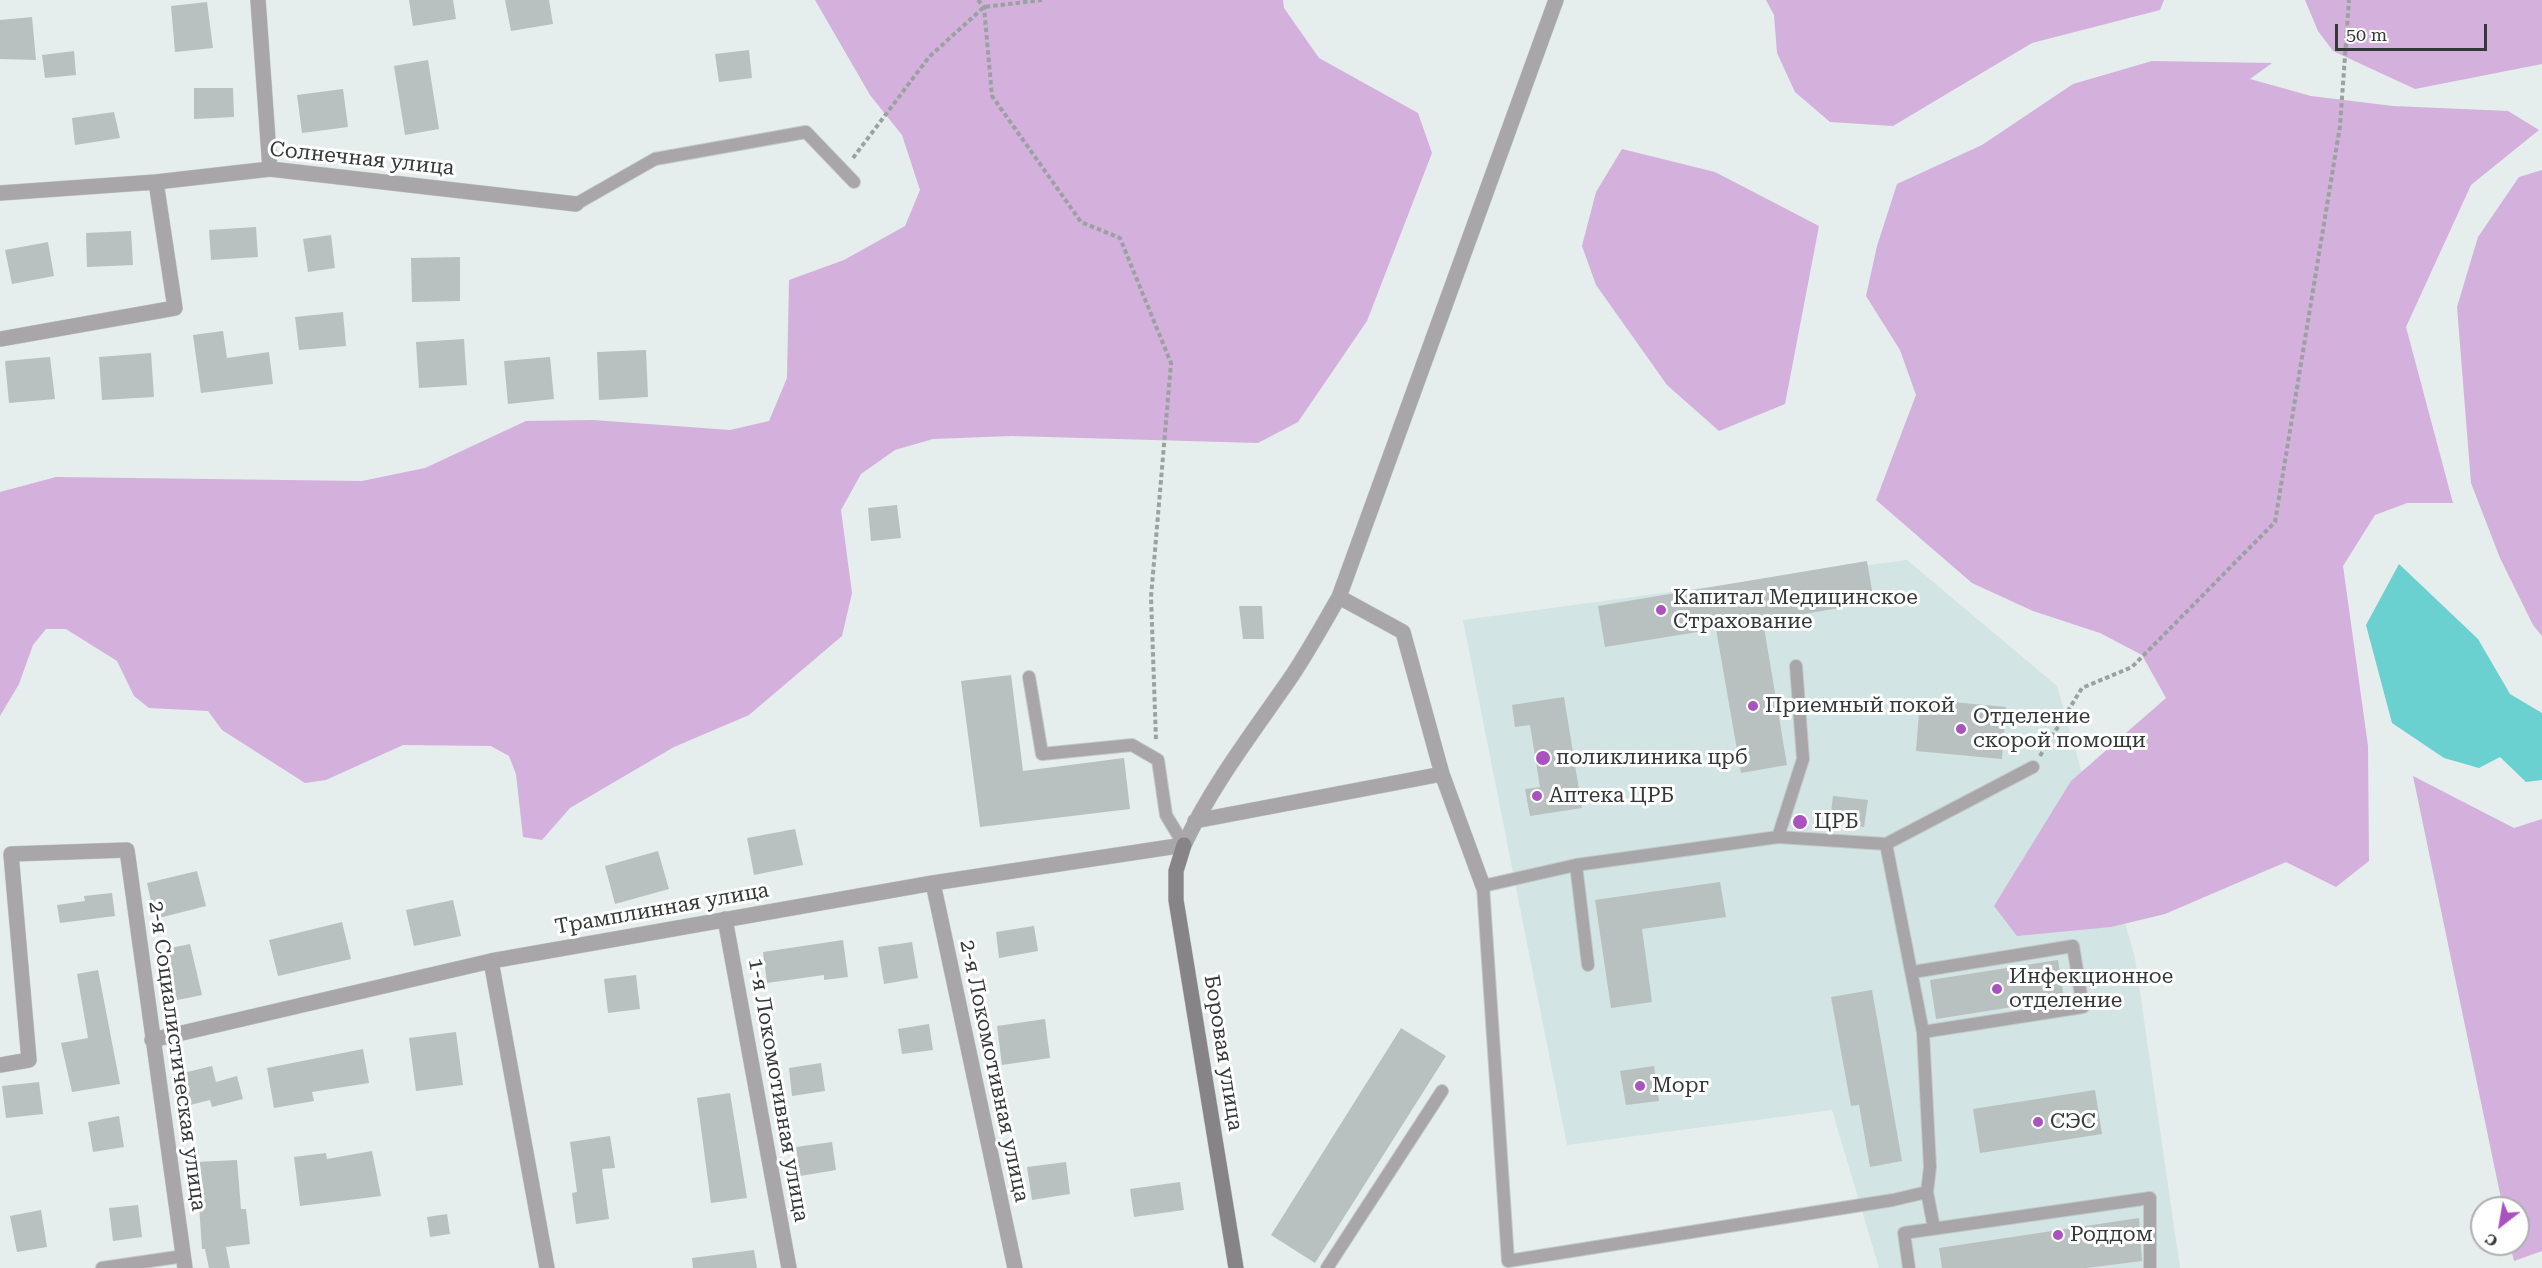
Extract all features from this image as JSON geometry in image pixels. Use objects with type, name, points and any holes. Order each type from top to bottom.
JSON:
[{"type":"street","points":[[258,0],[270,169]]},
{"type":"street","points":[[1184,845],[1195,820],[1237,753],[1289,681],[1339,597],[1556,0]]},
{"type":"street","name":"Солнечная улица","points":[[0,193],[156,182],[270,169],[576,204]]},
{"type":"street","points":[[0,339],[175,308],[156,182]]},
{"type":"street","points":[[1339,597],[1403,632],[1442,774],[1483,886]]},
{"type":"street","points":[[1195,820],[1442,774]]},
{"type":"street","name":"Трамплинная улица","points":[[152,1040],[491,961],[933,883],[1184,845]]},
{"type":"street","name":"Боровая улица","points":[[1184,845],[1176,871],[1176,900],[1236,1268]]},
{"type":"street","name":"2-я Социалистическая улица","points":[[0,1065],[29,1060],[11,854],[127,850],[184,1262]]},
{"type":"street","name":"2-я Локомотивная улица","points":[[933,883],[1015,1268]]},
{"type":"street","name":"1-я Локомотивная улица","points":[[725,919],[789,1268]]},
{"type":"street","points":[[491,961],[547,1268]]},
{"type":"lane","points":[[576,204],[655,159],[807,132],[854,182]]},
{"type":"lane","points":[[1778,837],[1803,759],[1796,666]]},
{"type":"lane","points":[[1029,677],[1042,754],[1132,745],[1158,760],[1166,815],[1184,845]]},
{"type":"lane","points":[[1927,1192],[1893,1200],[1508,1262],[1483,886],[1576,865],[1778,837],[1886,844],[2033,767]]},
{"type":"lane","points":[[1886,844],[1923,1032],[1930,1167],[1927,1192],[1934,1228]]},
{"type":"lane","points":[[1576,865],[1588,965]]},
{"type":"lane","points":[[1913,972],[2073,946],[2083,1007],[1923,1032]]},
{"type":"lane","points":[[1327,1268],[1442,1091]]},
{"type":"lane","points":[[1909,1268],[1904,1233],[2150,1198],[2150,1268]]},
{"type":"lane","points":[[102,1268],[184,1262]]},
{"type":"path","points":[[978,0],[984,7],[992,96],[1081,222],[1120,238],[1171,363],[1151,597],[1158,760]]},
{"type":"path","points":[[843,171],[928,57],[984,7],[1042,0]]},
{"type":"path","points":[[2033,767],[2082,687],[2132,667],[2275,522],[2340,126],[2349,0]]},
{"type":"shaded area","points":[[815,0],[1283,0],[1284,8],[1319,58],[1418,113],[1432,153],[1367,321],[1298,422],[1258,443],[1012,436],[933,439],[895,450],[861,474],[841,510],[852,593],[842,636],[749,715],[674,747],[570,808],[542,840],[523,837],[516,774],[509,756],[491,746],[403,745],[326,780],[305,783],[222,730],[208,711],[149,708],[134,696],[117,661],[66,629],[46,629],[33,645],[19,684],[0,716],[0,492],[56,477],[362,481],[425,468],[526,421],[593,420],[730,430],[769,421],[787,378],[789,280],[844,260],[905,226],[920,190],[902,135],[870,95]]},
{"type":"shaded area","points":[[1766,0],[2164,0],[2160,10],[2032,43],[1893,126],[1830,122],[1795,92],[1777,53],[1774,15]]},
{"type":"shaded area","points":[[2305,0],[2542,0],[2542,64],[2415,89],[2333,51],[2318,31]]},
{"type":"shaded area","points":[[2152,61],[2272,63],[2250,79],[2311,96],[2393,106],[2508,111],[2539,130],[2471,185],[2406,327],[2453,503],[2407,503],[2375,515],[2343,566],[2368,746],[2369,861],[2336,887],[2286,862],[2165,914],[2111,927],[2017,936],[1994,906],[2071,781],[2166,698],[2142,655],[2100,633],[2033,611],[1972,583],[1876,500],[1916,395],[1900,350],[1866,296],[1877,246],[1897,184],[1982,145],[2073,84]]},
{"type":"shaded area","points":[[1622,149],[1715,172],[1819,226],[1785,404],[1719,431],[1667,385],[1596,285],[1582,246],[1596,192]]},
{"type":"shaded area","points":[[2542,170],[2542,636],[2533,625],[2500,558],[2471,483],[2457,307],[2478,237],[2519,177]]},
{"type":"shaded area","name":"ЦРБ","points":[[1907,560],[2057,686],[2135,958],[2180,1268],[1879,1268],[1832,1110],[1567,1145],[1463,620]]},
{"type":"shaded area","points":[[2413,776],[2514,828],[2542,819],[2542,1251],[2530,1255],[2530,1196],[2500,1196]]},
{"type":"shaded area","points":[[2513,1256],[2528,1256],[2514,1261]]},
{"type":"water","points":[[2399,564],[2478,639],[2510,694],[2542,713],[2542,780],[2526,782],[2500,757],[2479,768],[2444,758],[2392,723],[2366,625]]},
{"type":"building","points":[[409,0],[453,0],[456,19],[413,26]]},
{"type":"building","points":[[505,0],[549,0],[553,24],[511,31]]},
{"type":"building","points":[[207,2],[213,48],[175,52],[171,6]]},
{"type":"building","points":[[32,17],[36,60],[0,59],[0,20]]},
{"type":"building","points":[[749,50],[752,78],[719,82],[715,54]]},
{"type":"building","points":[[74,51],[76,75],[45,78],[42,55]]},
{"type":"building","points":[[428,60],[439,129],[405,135],[394,66]]},
{"type":"building","points":[[194,88],[233,88],[234,117],[194,119]]},
{"type":"building","points":[[343,89],[348,127],[302,133],[297,95]]},
{"type":"building","points":[[114,112],[120,138],[75,145],[72,118]]},
{"type":"building","points":[[256,227],[258,257],[211,260],[209,230]]},
{"type":"building","points":[[131,231],[133,265],[87,267],[86,233]]},
{"type":"building","points":[[331,235],[335,268],[308,272],[303,239]]},
{"type":"building","points":[[48,242],[54,276],[12,284],[5,250]]},
{"type":"building","points":[[460,257],[460,301],[412,302],[411,258]]},
{"type":"building","points":[[343,312],[346,346],[299,350],[295,317]]},
{"type":"building","points":[[223,331],[227,358],[269,352],[273,384],[201,393],[193,335]]},
{"type":"building","points":[[464,339],[467,385],[419,388],[416,342]]},
{"type":"building","points":[[646,350],[648,397],[599,400],[597,352]]},
{"type":"building","points":[[151,353],[154,397],[102,400],[99,357]]},
{"type":"building","points":[[50,357],[55,399],[9,403],[5,361]]},
{"type":"building","points":[[550,357],[554,399],[508,404],[504,361]]},
{"type":"building","points":[[897,505],[901,538],[871,541],[868,508]]},
{"type":"building","name":"Приемный покой","points":[[1867,561],[1874,602],[1763,621],[1787,765],[1741,773],[1716,629],[1605,647],[1598,606]]},
{"type":"building","points":[[1239,606],[1262,606],[1264,639],[1243,639]]},
{"type":"building","points":[[1011,675],[1023,771],[1124,758],[1130,809],[980,827],[961,681]]},
{"type":"building","name":"поликлиника црб","points":[[1564,697],[1582,808],[1530,816],[1525,789],[1540,787],[1530,725],[1515,727],[1512,705]]},
{"type":"building","name":"Отделение скорой помощи","points":[[1920,699],[2006,707],[2002,759],[1916,751]]},
{"type":"building","points":[[1833,796],[1868,800],[1864,827],[1830,822]]},
{"type":"building","points":[[795,829],[803,865],[754,875],[747,838]]},
{"type":"building","points":[[658,851],[669,889],[615,904],[605,866]]},
{"type":"building","points":[[197,871],[206,906],[155,919],[147,883]]},
{"type":"building","points":[[1720,882],[1726,917],[1642,929],[1652,1002],[1611,1008],[1595,900]]},
{"type":"building","points":[[112,893],[115,916],[60,923],[57,905],[85,901],[84,896]]},
{"type":"building","points":[[453,900],[461,936],[414,946],[406,910]]},
{"type":"building","points":[[342,922],[351,959],[278,976],[269,940]]},
{"type":"building","points":[[1034,926],[1038,951],[999,958],[996,932]]},
{"type":"building","points":[[843,940],[848,977],[824,980],[824,975],[767,983],[763,952]]},
{"type":"building","points":[[912,942],[918,978],[884,984],[878,947]]},
{"type":"building","points":[[190,944],[202,995],[173,1001],[161,950]]},
{"type":"building","name":"Инфекционное отделение","points":[[2058,960],[2064,999],[1936,1019],[1930,980]]},
{"type":"building","points":[[98,970],[120,1084],[72,1092],[61,1043],[88,1038],[77,974]]},
{"type":"building","points":[[636,975],[640,1009],[608,1013],[604,979]]},
{"type":"building","points":[[1872,990],[1902,1161],[1870,1167],[1859,1105],[1851,1106],[1831,997]]},
{"type":"building","points":[[1045,1019],[1050,1058],[1002,1065],[997,1026]]},
{"type":"building","points":[[929,1024],[933,1050],[902,1054],[898,1029]]},
{"type":"building","points":[[1401,1028],[1446,1056],[1315,1263],[1271,1235]]},
{"type":"building","points":[[456,1032],[463,1085],[416,1091],[409,1038]]},
{"type":"building","points":[[363,1049],[369,1083],[312,1092],[314,1101],[274,1108],[267,1068]]},
{"type":"building","points":[[821,1063],[825,1091],[792,1096],[789,1068]]},
{"type":"building","points":[[212,1066],[216,1082],[237,1076],[243,1099],[212,1107],[210,1100],[186,1106],[179,1074]]},
{"type":"building","name":"Морг","points":[[1654,1066],[1659,1101],[1626,1105],[1620,1071]]},
{"type":"building","points":[[39,1082],[43,1114],[6,1118],[2,1086]]},
{"type":"building","name":"СЭС","points":[[2095,1090],[2102,1134],[1980,1153],[1973,1109]]},
{"type":"building","points":[[730,1093],[747,1198],[711,1203],[697,1098]]},
{"type":"building","points":[[119,1116],[124,1147],[93,1152],[88,1122]]},
{"type":"building","points":[[610,1136],[615,1168],[602,1169],[609,1219],[576,1224],[572,1193],[577,1192],[570,1142]]},
{"type":"building","points":[[832,1142],[836,1170],[800,1176],[796,1147]]},
{"type":"building","points":[[372,1151],[381,1196],[300,1206],[294,1157],[326,1153],[327,1159]]},
{"type":"building","points":[[237,1160],[241,1209],[246,1209],[250,1244],[226,1247],[230,1268],[209,1268],[205,1249],[202,1249],[196,1162]]},
{"type":"building","points":[[1066,1162],[1070,1194],[1032,1200],[1027,1167]]},
{"type":"building","points":[[1180,1182],[1184,1210],[1134,1217],[1130,1189]]},
{"type":"building","points":[[138,1205],[142,1237],[113,1241],[109,1208]]},
{"type":"building","points":[[41,1210],[47,1247],[17,1252],[10,1216]]},
{"type":"building","points":[[447,1214],[450,1234],[430,1237],[427,1217]]},
{"type":"building","name":"Роддом","points":[[2139,1218],[2142,1261],[2086,1268],[1942,1268],[1939,1248]]},
{"type":"building","points":[[754,1250],[757,1268],[693,1268],[692,1258]]},
{"type":"place","name":"Капитал Медицинское Страхование","points":[[1661,610]]},
{"type":"place","name":"Приемный покой","points":[[1753,706]]},
{"type":"place","name":"Отделение скорой помощи","points":[[1961,729]]},
{"type":"place","name":"поликлиника црб","points":[[1543,758]]},
{"type":"place","name":"Аптека ЦРБ","points":[[1537,796]]},
{"type":"place","name":"ЦРБ","points":[[1800,822]]},
{"type":"place","name":"Инфекционное отделение","points":[[1997,989]]},
{"type":"place","name":"Морг","points":[[1640,1086]]},
{"type":"place","name":"СЭС","points":[[2038,1122]]},
{"type":"place","name":"Роддом","points":[[2058,1235]]}]
